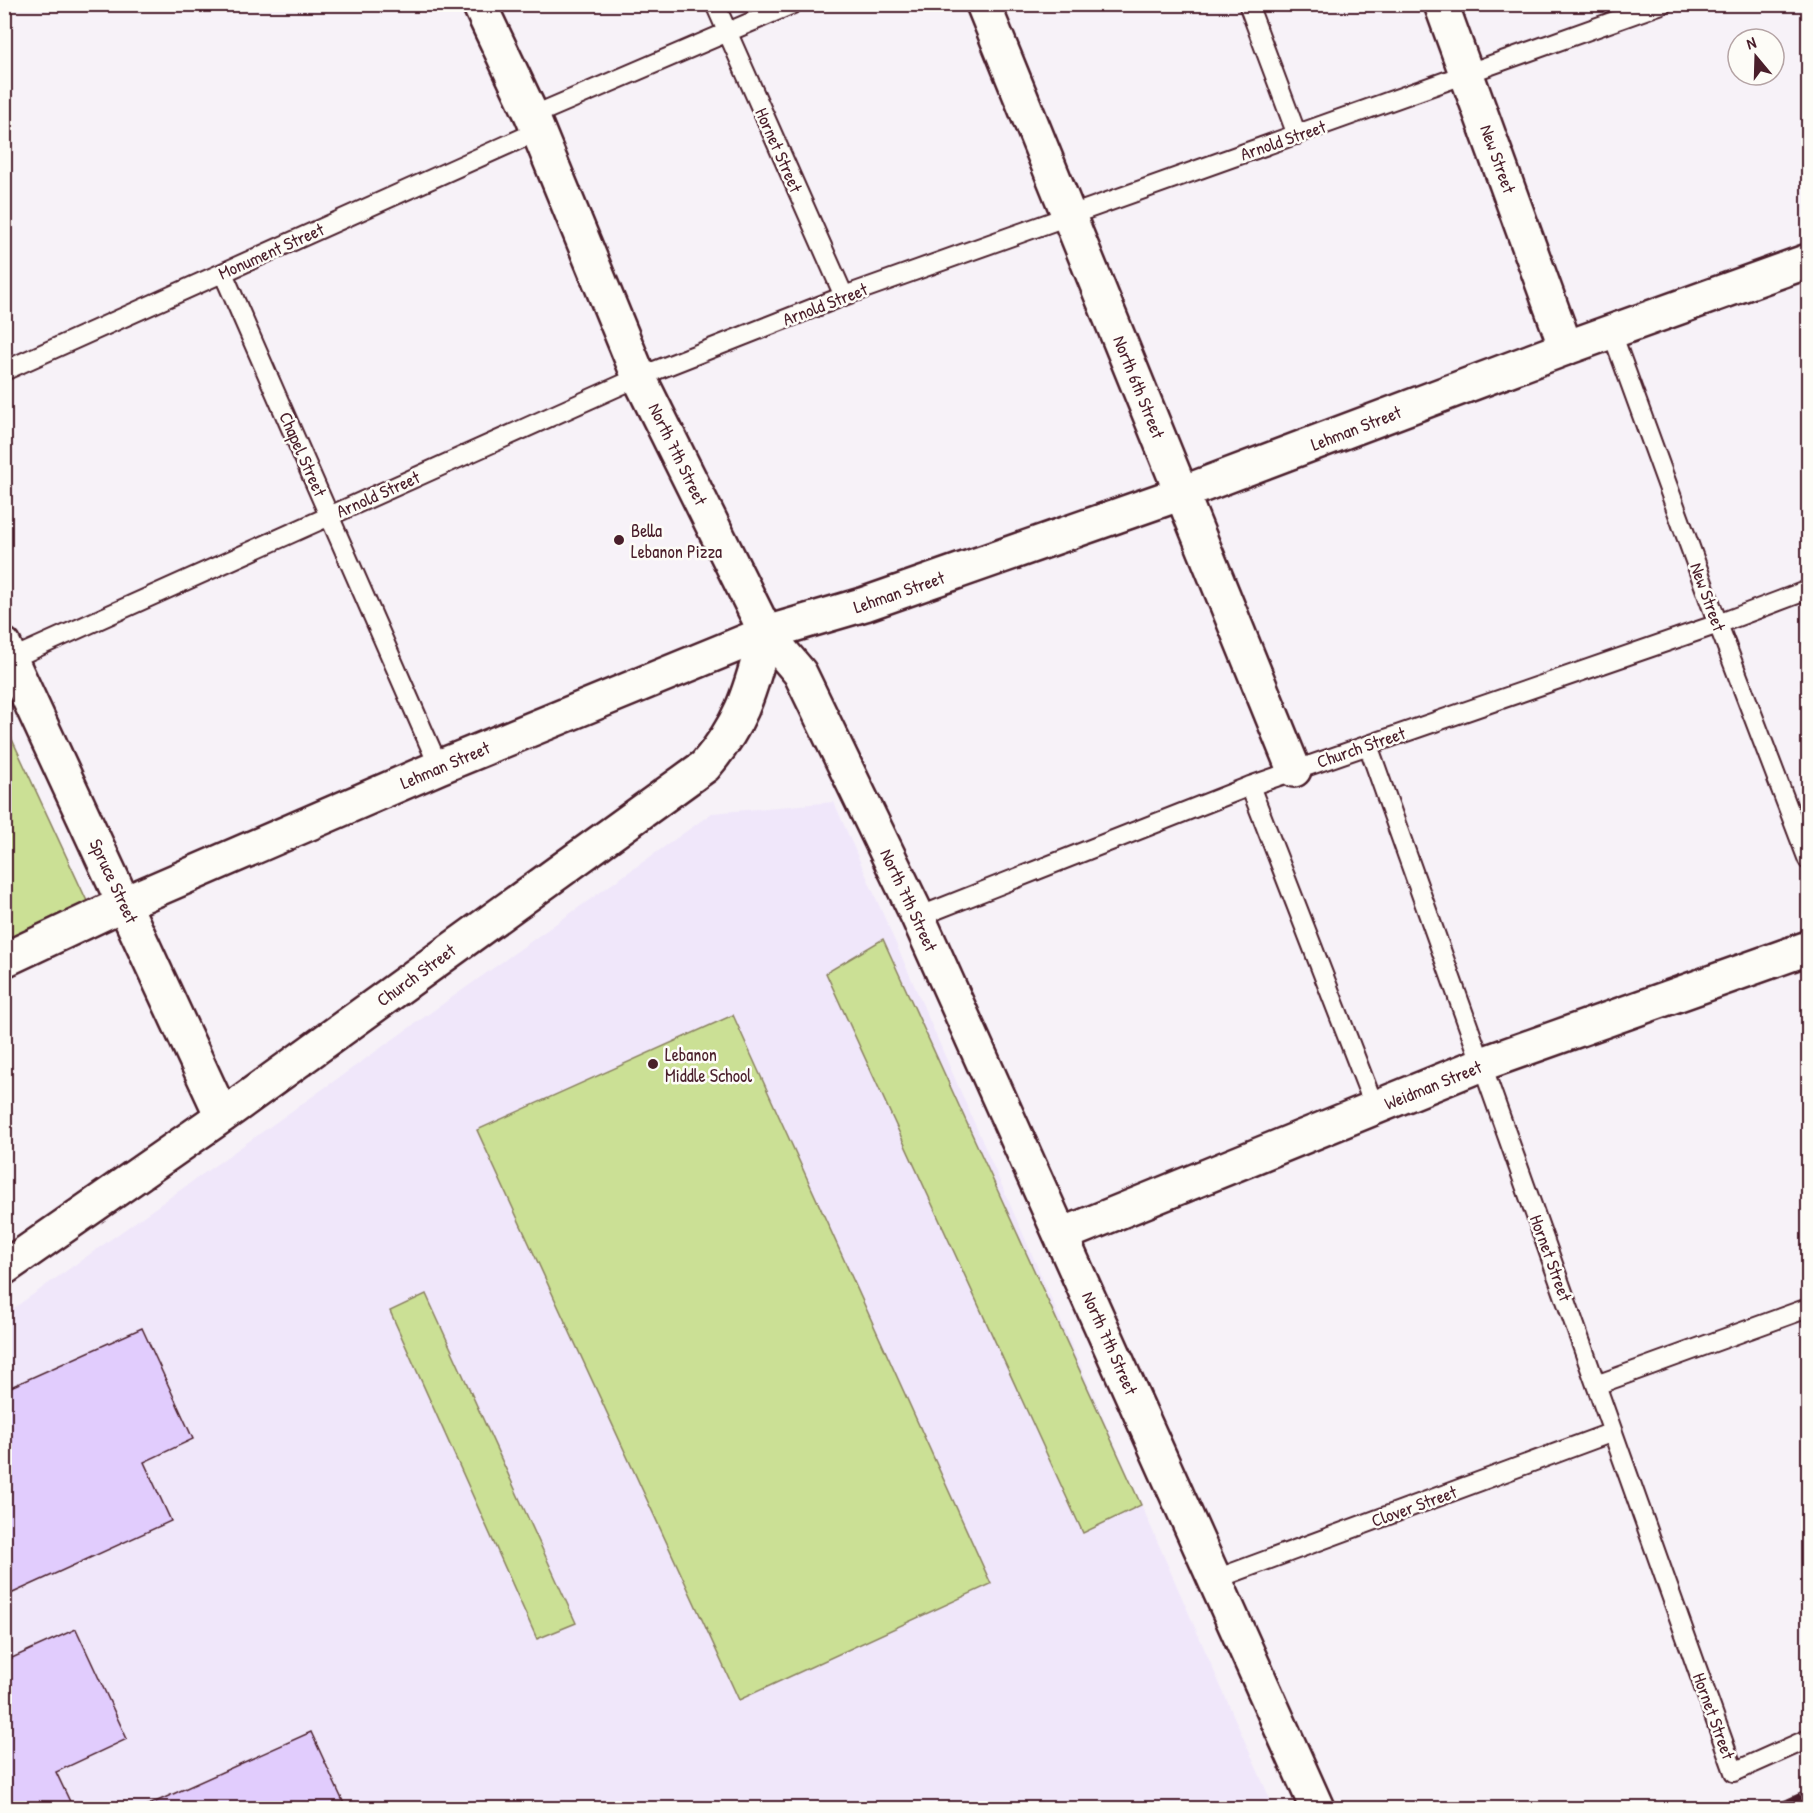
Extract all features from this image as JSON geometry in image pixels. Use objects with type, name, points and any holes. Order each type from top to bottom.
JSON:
[{"type":"street","name":"North 7th Street","points":[[479,4],[535,124],[639,377],[766,633],[800,673],[918,917],[1317,1809]]},
{"type":"street","name":"North 6th Street","points":[[983,4],[1294,770]]},
{"type":"street","name":"New Street","points":[[1441,4],[1566,348]]},
{"type":"street","name":"Lehman Street","points":[[4,960],[124,903],[439,767],[766,633],[865,604],[1182,493],[1566,348],[1809,261]]},
{"type":"street","name":"Church Street","points":[[4,1268],[222,1116],[705,766],[728,738],[745,707],[766,633]]},
{"type":"street","name":"Spruce Street","points":[[8,652],[222,1116]]},
{"type":"street","name":"Weidman Street","points":[[1062,1235],[1482,1064],[1809,948]]},
{"type":"lane","name":"Hornet Street","points":[[715,4],[844,296]]},
{"type":"lane","name":"Monument Street","points":[[4,371],[223,273],[727,33],[793,4]]},
{"type":"lane","points":[[1248,4],[1297,135]]},
{"type":"lane","name":"Arnold Street","points":[[8,652],[330,516],[639,377],[844,296],[1662,4]]},
{"type":"lane","name":"Chapel Street","points":[[223,273],[439,767]]},
{"type":"lane","name":"New Street","points":[[1612,333],[1718,624],[1809,860]]},
{"type":"lane","name":"Church Street","points":[[918,917],[1250,786],[1718,624],[1809,590]]},
{"type":"lane","name":"Hornet Street","points":[[1368,745],[1734,1772],[1809,1739]]},
{"type":"lane","points":[[1250,786],[1375,1108]]},
{"type":"lane","points":[[1596,1385],[1809,1308]]},
{"type":"lane","name":"Clover Street","points":[[1216,1579],[1613,1432]]},
{"type":"shaded area","name":"Lebanon Middle School","points":[[834,802],[1274,1808],[5,1808],[4,1315],[712,813]]},
{"type":"green space","points":[[4,722],[92,912],[4,953]]},
{"type":"green space","points":[[883,939],[1141,1505],[1083,1533],[826,973]]},
{"type":"green space","points":[[733,1015],[991,1584],[739,1700],[477,1130]]},
{"type":"green space","points":[[426,1294],[576,1623],[537,1639],[390,1311]]},
{"type":"building","points":[[142,1328],[193,1439],[144,1462],[171,1521],[4,1597],[4,1390]]},
{"type":"building","points":[[76,1629],[127,1739],[56,1772],[73,1808],[4,1808],[4,1641],[12,1658]]},
{"type":"building","points":[[311,1732],[346,1808],[142,1808]]},
{"type":"railway","points":[[1775,1808],[1808,1793]]},
{"type":"place","name":"Bella Lebanon Pizza","points":[[619,540]]},
{"type":"place","name":"Lebanon Middle School","points":[[653,1064]]}]
